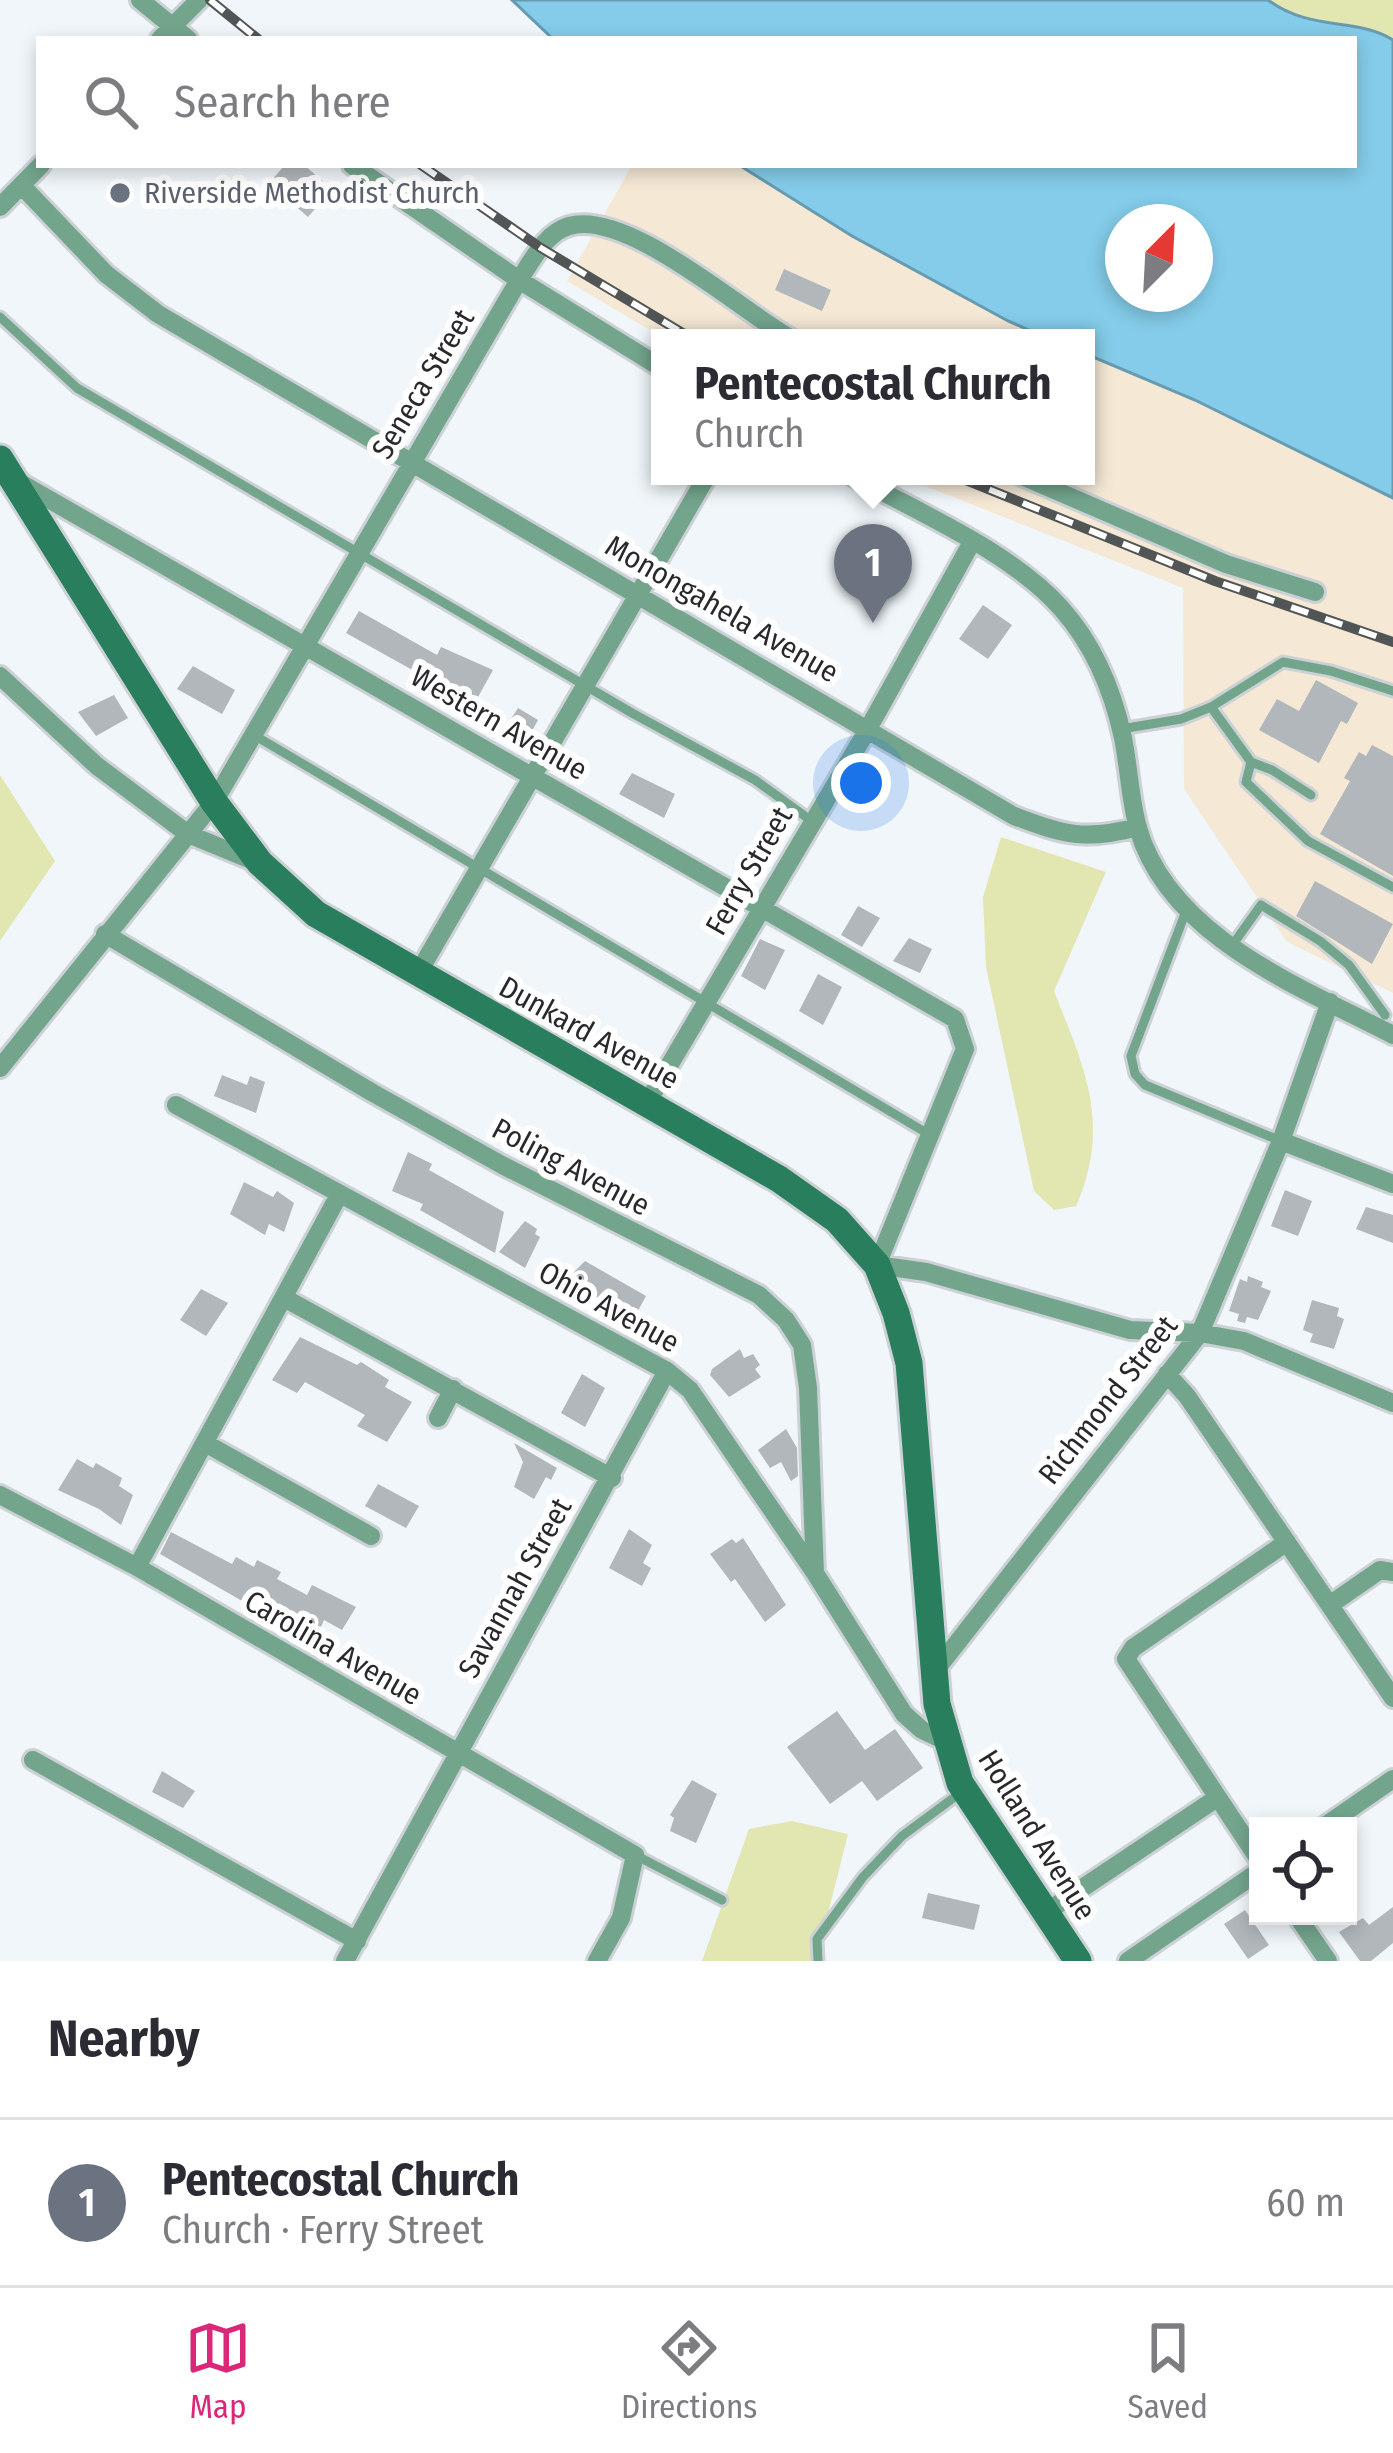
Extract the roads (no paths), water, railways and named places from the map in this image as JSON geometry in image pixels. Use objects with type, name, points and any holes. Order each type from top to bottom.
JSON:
[{"type":"main road","name":"Dunkard Avenue","points":[[6,469],[214,802],[260,863],[316,914],[779,1179],[837,1220],[877,1265],[909,1363],[934,1671],[945,1741]]},
{"type":"main road","name":"Holland Avenue","points":[[945,1741],[964,1790],[1078,1961]]},
{"type":"street","points":[[140,0],[173,35],[199,0]]},
{"type":"street","points":[[0,207],[38,168]]},
{"type":"street","points":[[356,168],[519,280],[651,361]]},
{"type":"street","name":"Monongahela Avenue","points":[[22,186],[130,296],[1014,816],[1058,832],[1100,837],[1138,827]]},
{"type":"street","name":"Seneca Street","points":[[0,1068],[214,802],[519,280],[552,235],[567,226],[589,224],[640,242],[698,273],[774,329]]},
{"type":"street","name":"Western Avenue","points":[[6,469],[955,1019],[965,1049],[931,1135]]},
{"type":"street","points":[[417,975],[702,485]]},
{"type":"street","points":[[869,485],[1022,573],[1060,606],[1088,644],[1108,684],[1138,827],[1148,854],[1186,911],[1231,947],[1330,1002],[1386,1026]]},
{"type":"street","points":[[1043,485],[1226,564],[1315,592]]},
{"type":"street","name":"Ferry Street","points":[[647,1103],[972,542]]},
{"type":"street","points":[[0,676],[97,766],[188,834],[260,863]]},
{"type":"street","name":"Poling Avenue","points":[[105,934],[373,1094],[759,1295],[786,1320],[802,1345],[815,1573]]},
{"type":"street","name":"Richmond Street","points":[[934,1671],[1200,1334],[1281,1141],[1330,1002]]},
{"type":"street","name":"Ohio Avenue","points":[[176,1105],[667,1371],[690,1390],[904,1714],[945,1741]]},
{"type":"street","points":[[931,1135],[877,1265],[926,1272],[1130,1330],[1244,1342],[1393,1403]]},
{"type":"street","points":[[1281,1141],[1393,1184]]},
{"type":"street","points":[[137,1567],[339,1196]]},
{"type":"street","points":[[286,1299],[612,1478]]},
{"type":"street","name":"Savannah Street","points":[[345,1961],[667,1371]]},
{"type":"street","points":[[1167,1374],[1393,1698]]},
{"type":"street","points":[[438,1418],[453,1389]]},
{"type":"street","points":[[205,1443],[371,1536]]},
{"type":"street","name":"Carolina Avenue","points":[[0,1495],[137,1567],[635,1855]]},
{"type":"street","points":[[1249,1845],[1126,1659],[1133,1648],[1288,1542]]},
{"type":"street","points":[[1331,1604],[1380,1570],[1393,1572]]},
{"type":"street","points":[[33,1760],[357,1941]]},
{"type":"street","points":[[1338,1817],[1393,1778]]},
{"type":"street","points":[[1045,1913],[1217,1798]]},
{"type":"street","points":[[597,1961],[621,1918],[635,1855]]},
{"type":"street","points":[[1128,1961],[1249,1878]]},
{"type":"street","points":[[1304,1925],[1328,1961]]},
{"type":"lane","points":[[0,317],[77,388],[755,780],[813,822]]},
{"type":"lane","points":[[1120,728],[1181,719],[1211,707],[1283,662],[1331,671],[1393,692]]},
{"type":"lane","points":[[1211,707],[1251,762],[1311,795]]},
{"type":"lane","points":[[254,735],[931,1135]]},
{"type":"lane","points":[[1251,762],[1246,782],[1286,823],[1308,841],[1393,887]]},
{"type":"lane","points":[[1231,947],[1261,905],[1349,964],[1386,1026]]},
{"type":"lane","points":[[1186,911],[1131,1056],[1135,1074],[1145,1085],[1281,1141]]},
{"type":"lane","points":[[1386,1026],[1393,1000]]},
{"type":"lane","points":[[818,1961],[817,1939],[863,1876],[902,1836],[964,1790]]},
{"type":"lane","points":[[635,1855],[722,1900]]},
{"type":"water","points":[[512,0],[1268,0],[1301,17],[1364,29],[1393,40],[1393,498],[1195,400],[1095,358],[1095,329],[1026,329],[852,236],[744,168],[1357,168],[1357,36],[550,36]]},
{"type":"railway","points":[[210,0],[254,36]]},
{"type":"railway","points":[[425,168],[541,248],[676,329]]},
{"type":"railway","points":[[978,485],[1215,581],[1393,642]]},
{"type":"place","name":"Riverside Methodist Church","points":[[120,193]]},
{"type":"place","name":"Pentecostal Church","points":[[873,623]]}]
